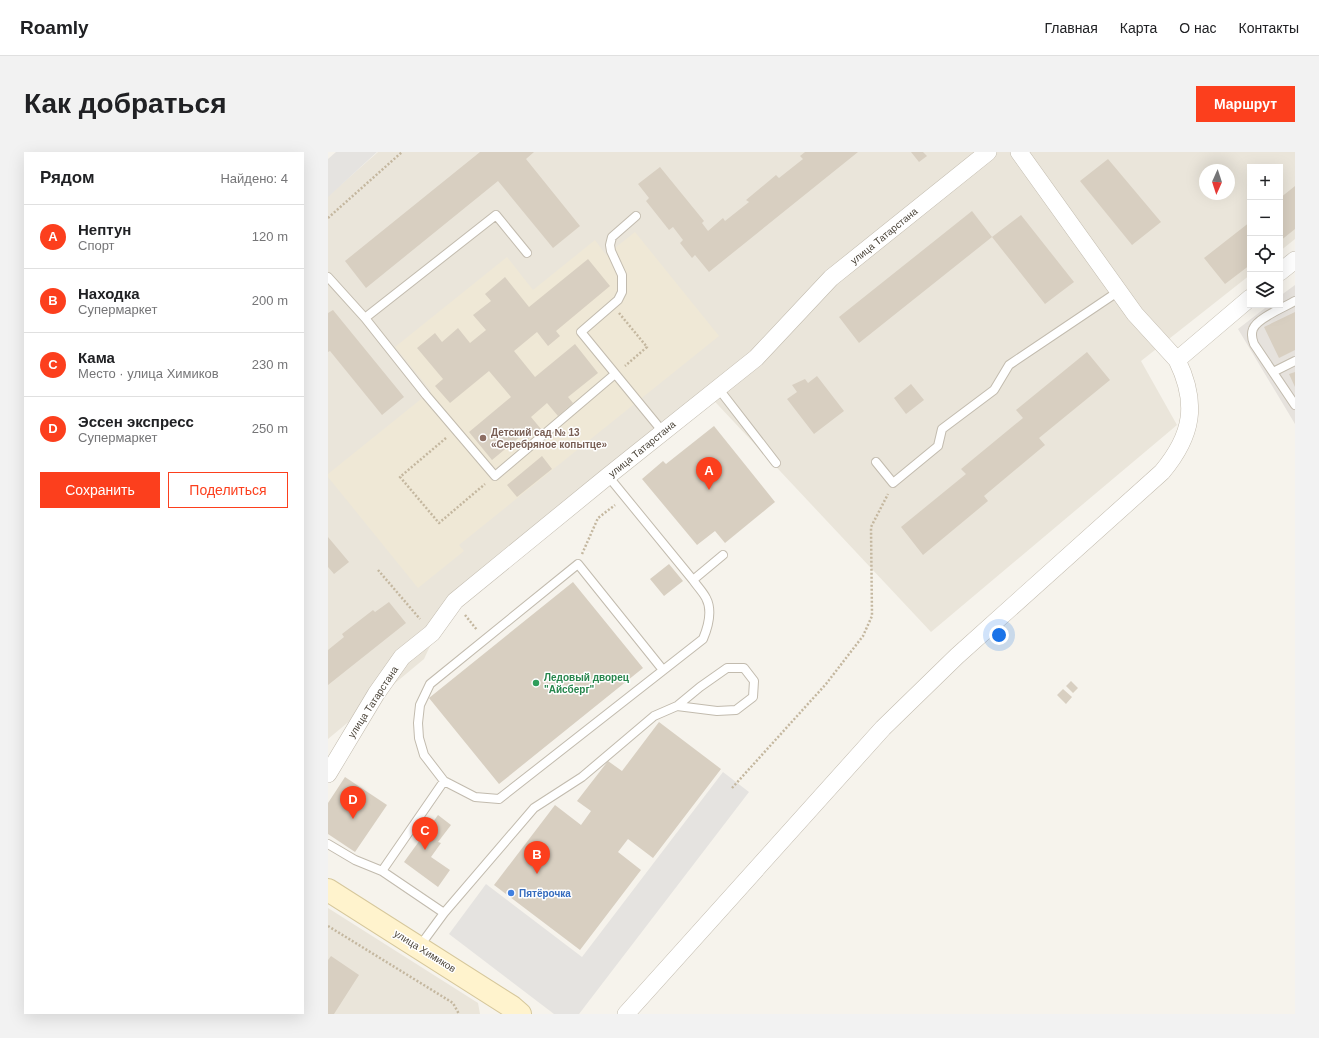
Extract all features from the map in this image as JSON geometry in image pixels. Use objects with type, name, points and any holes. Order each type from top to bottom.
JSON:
[{"type":"street","name":"улица Татарстана","points":[[328,774],[376,694],[402,657],[432,633],[455,601],[756,358],[832,278],[988,152]]},
{"type":"street","points":[[626,1014],[883,728],[958,656],[1162,472],[1182,444],[1186,433],[1190,405],[1185,376],[1177,360],[1135,314],[1019,152]]},
{"type":"street","points":[[1283,270],[1295,260]]},
{"type":"street","points":[[1177,360],[1247,301]]},
{"type":"street","name":"улица Химиков","points":[[328,890],[512,1007],[520,1014]]},
{"type":"lane","points":[[365,318],[496,215],[527,253]]},
{"type":"lane","points":[[636,216],[612,237],[610,245],[611,251],[622,275],[622,292],[618,300],[581,332],[663,432]]},
{"type":"lane","points":[[328,277],[365,318],[426,395],[494,476],[615,374]]},
{"type":"lane","points":[[876,462],[893,483],[938,446],[942,429],[994,390],[1010,365],[1119,291]]},
{"type":"lane","points":[[1295,301],[1258,322],[1253,328],[1252,337],[1254,344],[1295,405]]},
{"type":"lane","points":[[1273,372],[1295,361]]},
{"type":"lane","points":[[718,388],[776,463]]},
{"type":"lane","points":[[608,476],[706,598],[709,608],[707,629],[703,639],[499,799],[475,797],[444,781],[424,755],[418,723],[420,705],[430,684],[578,564],[663,670]]},
{"type":"lane","points":[[693,580],[722,555]]},
{"type":"lane","points":[[418,948],[444,913],[534,808],[582,777],[654,716],[677,706],[700,687],[727,668],[744,668],[754,681],[753,697],[736,710],[717,711],[677,706]]},
{"type":"lane","points":[[382,871],[444,781]]},
{"type":"lane","points":[[328,844],[355,860],[382,871],[444,913]]},
{"type":"path","points":[[328,218],[402,152]]},
{"type":"path","points":[[612,305],[647,347],[615,374]]},
{"type":"path","points":[[456,430],[400,477],[439,523],[494,476]]},
{"type":"path","points":[[732,788],[826,684],[863,636],[872,616],[871,527],[893,483]]},
{"type":"path","points":[[578,564],[598,518],[625,496]]},
{"type":"path","points":[[378,570],[432,633]]},
{"type":"path","points":[[455,601],[484,640]]},
{"type":"path","points":[[328,926],[453,1003],[458,1014]]},
{"type":"shaded area","points":[[336,152],[377,152],[328,197],[328,159]]},
{"type":"shaded area","points":[[378,152],[1295,152],[1295,239],[1283,249],[1283,164],[1247,164],[1247,277],[1141,361],[1177,425],[931,632],[704,390],[455,592],[424,659],[328,739],[328,196]]},
{"type":"shaded area","name":"Детский сад № 13 «Серебряное копытце»","points":[[635,232],[719,336],[459,545],[464,551],[418,588],[328,477],[328,474],[431,391],[395,347],[507,257],[533,290],[595,240],[606,255]]},
{"type":"shaded area","points":[[1295,285],[1295,424],[1238,329],[1265,308],[1283,308],[1283,294]]},
{"type":"shaded area","points":[[723,772],[749,792],[579,1014],[554,1014],[449,934],[486,884],[582,957]]},
{"type":"shaded area","points":[[328,908],[478,1003],[480,1014],[328,1014]]},
{"type":"building","points":[[480,152],[534,152],[526,159],[580,226],[553,248],[498,181],[366,288],[345,261]]},
{"type":"building","points":[[805,152],[858,152],[709,272],[695,255],[692,258],[680,243],[683,240],[673,227],[669,230],[646,201],[649,198],[638,184],[660,167],[704,221],[702,223],[708,231],[723,218],[725,221],[749,202],[746,200],[776,175],[779,178],[803,159],[800,156]]},
{"type":"building","points":[[911,152],[923,152],[927,156],[919,162]]},
{"type":"building","points":[[1108,159],[1161,222],[1132,245],[1080,181]]},
{"type":"building","points":[[1295,186],[1295,229],[1283,239],[1283,200],[1283,196]]},
{"type":"building","points":[[972,211],[992,237],[859,343],[839,317]]},
{"type":"building","points":[[1021,215],[1074,282],[1045,304],[992,237]]},
{"type":"building","points":[[1247,224],[1247,267],[1225,284],[1204,258]]},
{"type":"building","points":[[588,259],[610,286],[556,331],[560,336],[548,346],[537,332],[514,351],[535,377],[575,344],[598,373],[568,397],[573,403],[558,416],[547,403],[531,417],[541,429],[526,441],[522,435],[492,460],[469,432],[511,397],[489,371],[450,403],[435,386],[443,379],[417,348],[435,333],[442,342],[458,328],[470,343],[486,330],[473,315],[491,301],[485,294],[505,277],[529,307]]},
{"type":"building","points":[[333,310],[404,397],[382,415],[330,351],[328,352],[328,313]]},
{"type":"building","points":[[1295,312],[1295,350],[1279,358],[1264,327]]},
{"type":"building","points":[[1087,352],[1110,380],[1039,438],[1045,445],[984,496],[988,501],[923,555],[901,527],[966,474],[961,469],[1023,418],[1016,410]]},
{"type":"building","points":[[1295,372],[1295,387],[1289,374]]},
{"type":"building","points":[[817,376],[844,411],[814,434],[787,399],[797,392],[792,385],[805,379],[808,383]]},
{"type":"building","points":[[911,384],[924,400],[906,414],[894,398]]},
{"type":"building","points":[[714,426],[775,502],[725,543],[715,531],[697,545],[642,479],[663,461],[666,464]]},
{"type":"building","points":[[542,456],[552,469],[517,497],[507,485]]},
{"type":"building","points":[[328,537],[349,562],[334,574],[328,567]]},
{"type":"building","points":[[669,564],[683,581],[664,596],[650,579]]},
{"type":"building","name":"Ледовый дворец \"Айсберг\"","points":[[573,582],[643,668],[499,784],[429,698]]},
{"type":"building","points":[[389,602],[406,623],[328,685],[328,650],[344,637],[342,634],[373,610],[375,612]]},
{"type":"building","points":[[1071,681],[1078,688],[1073,693],[1066,686]]},
{"type":"building","points":[[1063,689],[1072,697],[1066,704],[1057,695]]},
{"type":"building","points":[[659,722],[721,769],[653,858],[628,839],[618,852],[641,870],[580,950],[494,885],[555,805],[581,825],[591,811],[577,801],[608,761],[622,771]]},
{"type":"building","points":[[345,777],[387,805],[355,852],[328,834],[328,803]]},
{"type":"building","points":[[438,815],[451,825],[438,842],[441,843],[431,857],[450,870],[438,887],[404,862]]},
{"type":"building","points":[[331,956],[359,975],[334,1014],[328,1014],[328,960]]},
{"type":"place","name":"Детский сад № 13 «Серебряное копытце»","points":[[483,438]]},
{"type":"place","name":"Нептун","points":[[709,490]]},
{"type":"place","name":"Ледовый дворец \"Айсберг\"","points":[[536,683]]},
{"type":"place","name":"Эссен экспресс","points":[[353,819]]},
{"type":"place","name":"Кама","points":[[425,850]]},
{"type":"place","name":"Находка","points":[[537,874]]},
{"type":"place","name":"Пятёрочка","points":[[511,893]]}]
